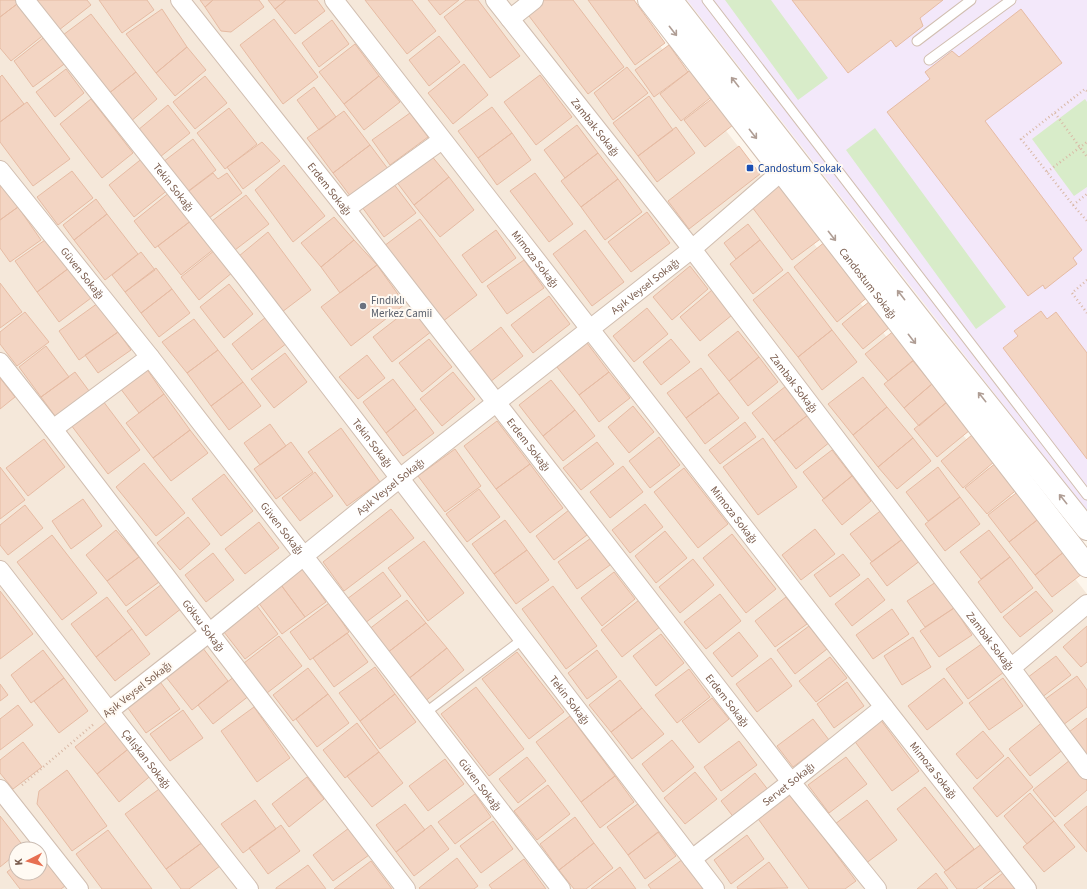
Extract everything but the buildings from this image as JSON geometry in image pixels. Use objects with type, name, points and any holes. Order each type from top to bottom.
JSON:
[{"type":"street","name":"Tekin Sokağı","points":[[25,0],[246,278],[715,889]]},
{"type":"street","name":"Erdem Sokağı","points":[[180,0],[346,209],[791,782],[877,889]]},
{"type":"street","name":"Mimoza Sokağı","points":[[334,0],[1027,889]]},
{"type":"street","name":"Zambak Sokağı","points":[[495,0],[692,249],[1087,770]]},
{"type":"street","points":[[510,19],[534,0]]},
{"type":"street","name":"Candostum Sokağı","points":[[649,0],[1087,566]]},
{"type":"street","points":[[671,0],[927,329],[1087,529]]},
{"type":"street","points":[[346,209],[442,140]]},
{"type":"street","name":"Güven Sokağı","points":[[0,170],[150,358],[560,889]]},
{"type":"street","name":"Aşık Veysel Sokağı","points":[[109,712],[400,478],[692,249],[782,171]]},
{"type":"street","points":[[53,429],[150,358]]},
{"type":"street","name":"Göksu Sokağı","points":[[0,362],[210,632],[406,889]]},
{"type":"street","name":"Çalışkan Sokağı","points":[[0,570],[109,712],[249,889]]},
{"type":"street","points":[[1011,668],[1087,604]]},
{"type":"street","name":"Servet Sokağı","points":[[692,859],[884,707]]},
{"type":"street","points":[[2,797],[79,889]]},
{"type":"lane","points":[[707,0],[1087,495]]},
{"type":"lane","points":[[917,41],[971,0]]},
{"type":"lane","points":[[929,60],[1011,0]]},
{"type":"lane","points":[[425,713],[523,639]]},
{"type":"path","points":[[1086,90],[1021,139],[1087,221]]},
{"type":"path","points":[[1055,113],[1087,157]]},
{"type":"path","points":[[1047,172],[1087,142]]},
{"type":"path","points":[[1073,205],[1087,194]]},
{"type":"path","points":[[1087,280],[1072,293],[1087,313]]},
{"type":"path","name":"Aşık Veysel Sokağı","points":[[2,797],[109,712]]},
{"type":"shaded area","points":[[0,0],[624,0],[1087,594],[1087,889],[0,889]]},
{"type":"shaded area","points":[[687,0],[1087,0],[1087,512]]},
{"type":"green space","points":[[725,0],[771,0],[828,78],[798,100]]},
{"type":"green space","points":[[1085,99],[1087,102],[1087,187],[1074,196],[1032,139]]},
{"type":"green space","points":[[875,128],[1006,307],[976,329],[846,150]]},
{"type":"place","name":"Candostum Sokak","points":[[750,168]]},
{"type":"place","name":"Fındıklı Merkez Camii","points":[[363,306]]}]
